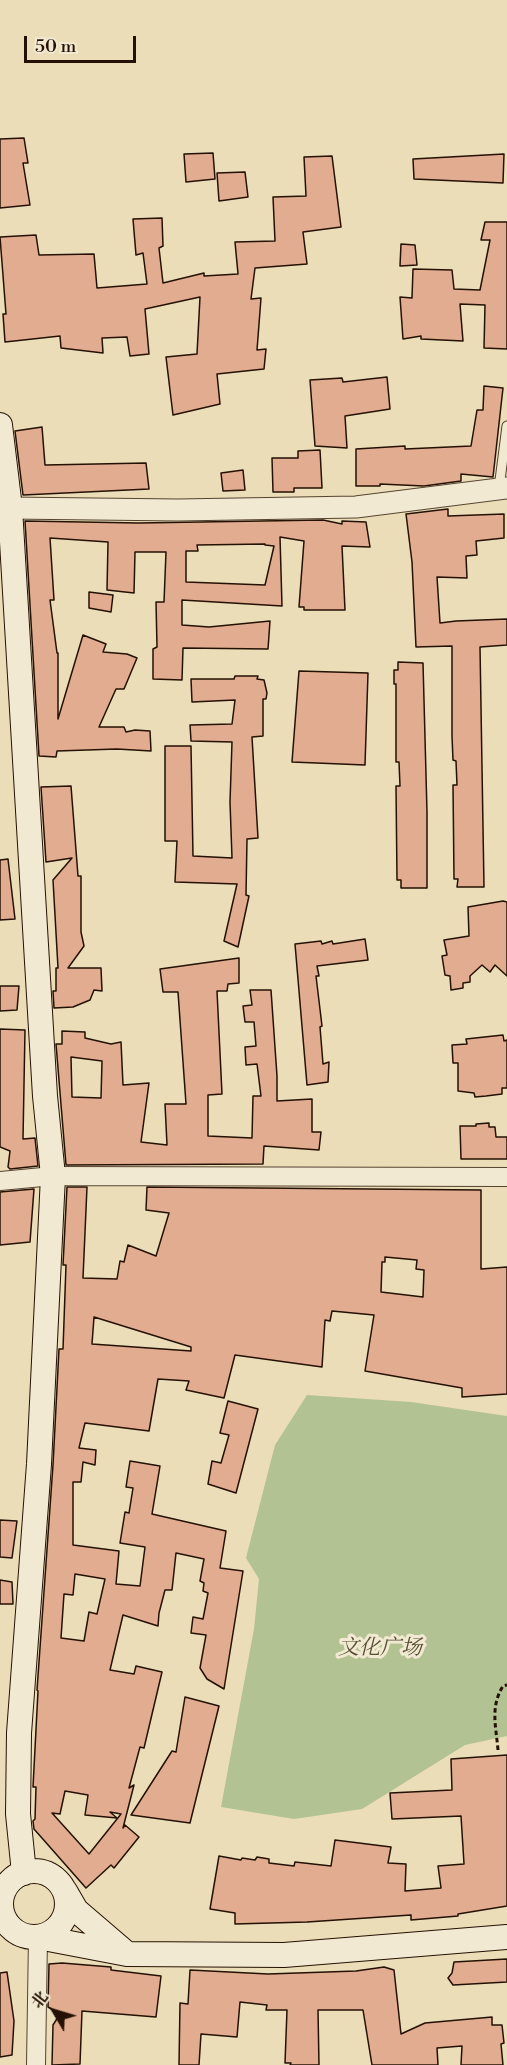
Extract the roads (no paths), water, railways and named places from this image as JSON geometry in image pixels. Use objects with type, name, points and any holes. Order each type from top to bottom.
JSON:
[{"type":"main road","points":[[0,425],[2,463],[10,508],[45,1096],[53,1176],[39,1464],[19,1733],[18,1814],[24,1873]]},
{"type":"main road","points":[[127,1954],[76,1910],[65,1891],[52,1876],[43,1872],[24,1873],[8,1885],[1,1904],[2,1914],[16,1932],[26,1936],[127,1954],[284,1955],[507,1937]]},
{"type":"main road","points":[[38,1937],[56,1929],[63,1921],[68,1901],[65,1891]]},
{"type":"street","points":[[10,508],[178,510],[357,507],[503,488]]},
{"type":"street","points":[[0,1181],[53,1176],[507,1177]]},
{"type":"street","points":[[36,2065],[38,1937]]},
{"type":"lane","points":[[503,488],[507,426]]},
{"type":"park label","name":"文化广场","points":[[380,1649]]}]
